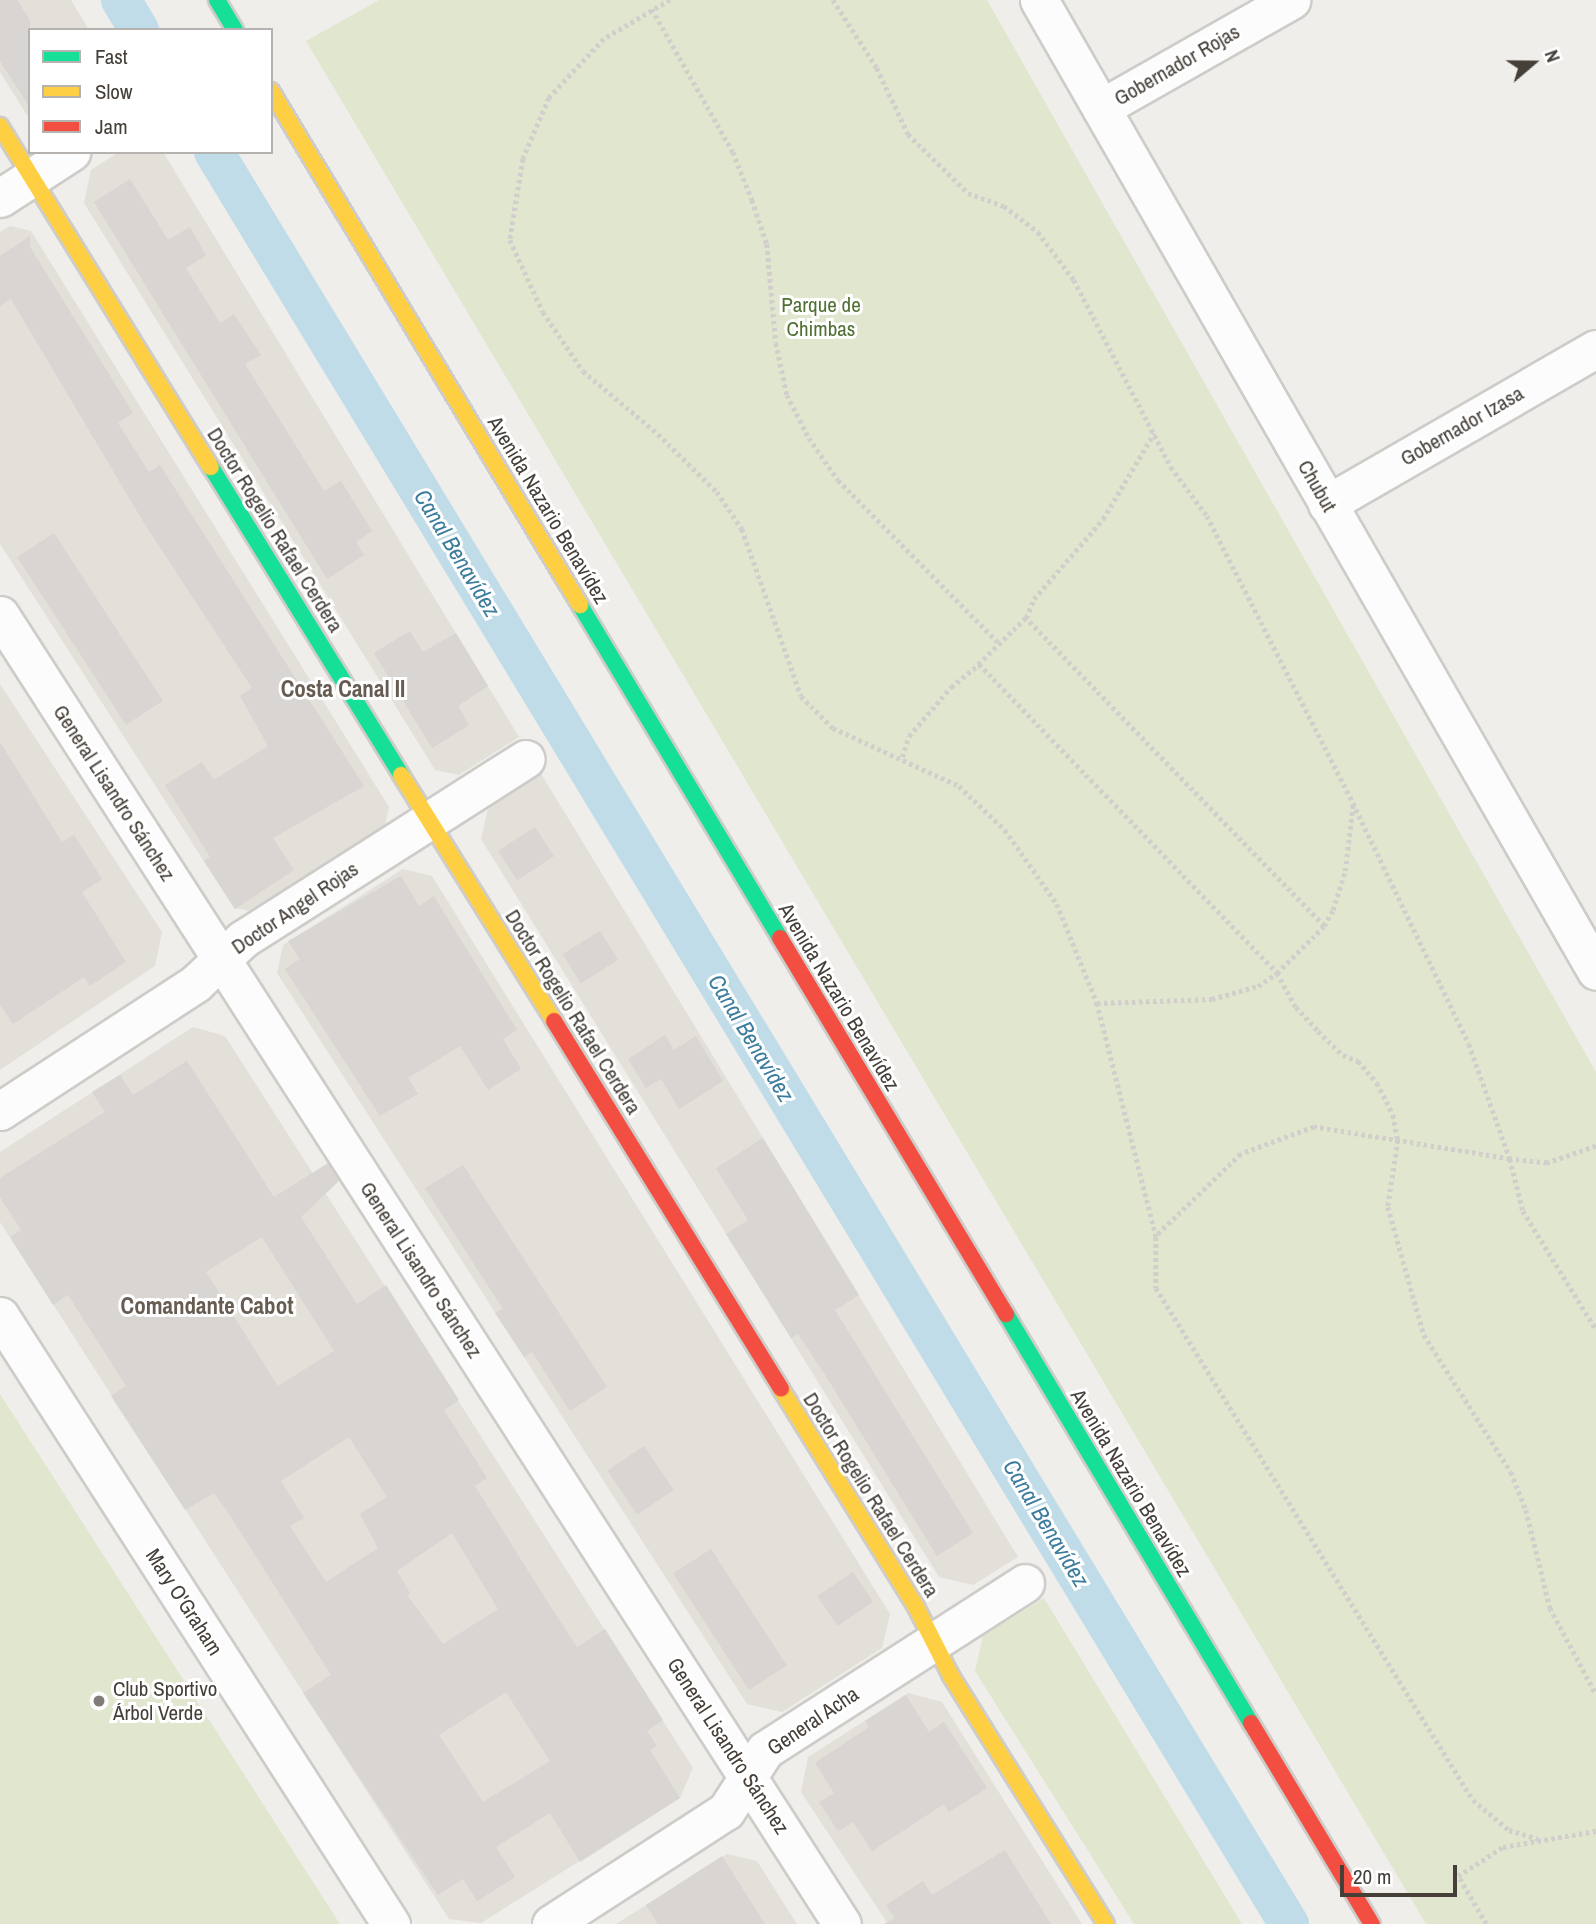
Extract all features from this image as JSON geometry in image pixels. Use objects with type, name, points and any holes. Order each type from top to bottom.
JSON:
[{"type":"main road","points":[[217,0],[234,28]]},
{"type":"main road","name":"Avenida Nazario Benavídez","points":[[273,94],[1372,1924]]},
{"type":"main road","name":"Doctor Rogelio Rafael Cerdera","points":[[0,126],[915,1605],[934,1642],[1106,1924]]},
{"type":"street","name":"Chubut","points":[[1039,0],[1596,971]]},
{"type":"street","name":"Gobernador Rojas","points":[[1101,108],[1291,0]]},
{"type":"street","points":[[0,198],[68,154]]},
{"type":"street","name":"Gobernador Izasa","points":[[1327,504],[1596,349]]},
{"type":"street","name":"General Lisandro Sánchez","points":[[0,615],[842,1924]]},
{"type":"street","name":"Doctor Angel Rojas","points":[[0,1111],[196,983],[243,939],[526,759]]},
{"type":"street","name":"Mary O'Graham","points":[[0,1316],[391,1924]]},
{"type":"street","name":"General Acha","points":[[551,1924],[726,1811],[765,1750],[1025,1583]]},
{"type":"path","points":[[670,0],[604,39],[549,97],[523,159],[510,240],[542,312],[583,371],[658,433],[717,492],[742,530],[801,696],[833,728],[902,757],[959,786],[1005,830],[1057,905],[1097,1003],[1156,1237],[1156,1288],[1437,1748],[1474,1800],[1509,1830],[1538,1839]]},
{"type":"path","points":[[833,0],[877,68],[908,134],[968,193],[1004,206],[1038,232],[1053,251],[1111,346],[1171,467],[1207,516],[1353,803],[1469,1044],[1510,1159],[1523,1211],[1596,1329]]},
{"type":"path","points":[[652,9],[733,152],[752,200],[767,244],[776,343],[787,395],[809,438],[847,490],[999,643]]},
{"type":"path","points":[[902,757],[909,736],[951,687],[1026,618],[1034,599],[1103,519],[1154,433]]},
{"type":"path","points":[[1026,618],[1324,926]]},
{"type":"path","points":[[979,664],[1277,972],[1296,1007],[1318,1031],[1343,1055],[1358,1061],[1377,1083],[1393,1115],[1398,1140],[1388,1207],[1424,1335],[1511,1472],[1526,1510],[1550,1608],[1596,1694]]},
{"type":"path","points":[[1097,1003],[1212,999],[1258,986],[1277,972],[1324,926],[1345,871],[1353,803]]},
{"type":"path","points":[[1156,1237],[1241,1154],[1314,1127],[1547,1163],[1596,1146]]},
{"type":"path","points":[[1486,1924],[1458,1876],[1503,1847],[1596,1831]]},
{"type":"shaded area","points":[[0,0],[71,0],[88,28],[28,28],[28,117],[0,72]]},
{"type":"shaded area","points":[[116,154],[164,154],[519,737],[459,775],[435,770],[84,203],[91,170]]},
{"type":"shaded area","points":[[10,226],[31,231],[389,807],[385,826],[251,911],[234,908],[0,544],[0,232]]},
{"type":"shaded area","points":[[0,684],[162,932],[155,966],[0,1070]]},
{"type":"shaded area","points":[[540,772],[1018,1557],[973,1585],[939,1577],[481,839],[489,804]]},
{"type":"shaded area","points":[[403,869],[432,876],[890,1614],[882,1648],[782,1712],[747,1704],[277,973],[283,945]]},
{"type":"shaded area","points":[[193,1027],[225,1036],[693,1768],[680,1798],[481,1923],[449,1919],[0,1222],[0,1152]]},
{"type":"shaded area","points":[[908,1693],[942,1702],[1082,1924],[888,1924],[801,1792],[808,1757]]},
{"type":"shaded area","points":[[727,1854],[757,1861],[797,1924],[616,1924]]},
{"type":"green space","name":"Parque de Chimbas","points":[[379,0],[987,0],[1596,1072],[1596,1924],[1426,1924],[306,41]]},
{"type":"green space","name":"Club Sportivo Árbol Verde","points":[[0,1394],[54,1478],[340,1924],[0,1924]]},
{"type":"green space","points":[[1044,1598],[1242,1924],[1134,1924],[975,1671],[983,1636]]},
{"type":"building","points":[[0,0],[17,0],[30,20],[28,105],[0,61]]},
{"type":"building","points":[[130,179],[168,240],[190,227],[206,255],[186,268],[220,323],[234,314],[261,355],[245,364],[324,491],[341,481],[372,531],[356,542],[364,555],[327,579],[94,202]]},
{"type":"building","points":[[30,236],[30,247],[133,413],[118,423],[149,472],[160,465],[364,786],[273,838],[294,870],[235,909],[204,861],[210,857],[165,785],[202,762],[214,780],[268,746],[240,696],[252,688],[144,523],[11,299],[0,306],[0,256]]},
{"type":"building","points":[[54,533],[163,701],[126,725],[17,557]]},
{"type":"building","points":[[410,631],[423,652],[456,633],[488,686],[458,706],[469,725],[432,748],[374,653]]},
{"type":"building","points":[[0,742],[62,842],[74,835],[102,879],[82,892],[126,962],[90,986],[84,977],[13,1024],[0,1005]]},
{"type":"building","points":[[535,827],[554,856],[517,880],[498,851]]},
{"type":"building","points":[[401,876],[419,906],[434,896],[517,1030],[503,1039],[521,1069],[488,1090],[460,1046],[408,1078],[418,1094],[380,1116],[285,969],[300,959],[288,941]]},
{"type":"building","points":[[600,931],[618,960],[581,983],[563,954]]},
{"type":"building","points":[[665,1035],[674,1050],[696,1036],[723,1081],[679,1109],[661,1079],[646,1088],[628,1059]]},
{"type":"building","points":[[187,1061],[274,1197],[328,1163],[339,1181],[301,1217],[357,1304],[386,1285],[459,1400],[444,1410],[487,1478],[475,1486],[547,1601],[577,1647],[605,1629],[663,1720],[647,1731],[657,1746],[650,1750],[680,1798],[580,1862],[550,1813],[496,1847],[515,1877],[477,1901],[463,1879],[438,1895],[303,1693],[331,1675],[229,1514],[214,1493],[185,1510],[111,1396],[126,1386],[68,1295],[53,1305],[10,1237],[21,1230],[0,1197],[0,1178],[105,1112],[92,1092],[120,1075],[133,1095]],"holes":[[[262,1237],[334,1351],[278,1386],[206,1272]],[[349,1437],[387,1497],[360,1514],[378,1548],[326,1582],[290,1526],[304,1518],[281,1481]],[[452,1533],[498,1609],[443,1644],[407,1595],[410,1593],[397,1571]],[[506,1692],[550,1761],[483,1802],[439,1735]]]},
{"type":"building","points":[[763,1138],[859,1295],[835,1310],[973,1533],[937,1556],[822,1370],[798,1334],[791,1338],[726,1234],[748,1220],[716,1168]]},
{"type":"building","points":[[463,1165],[607,1387],[570,1411],[532,1352],[524,1357],[495,1313],[503,1309],[425,1188]]},
{"type":"building","points":[[644,1446],[674,1490],[637,1515],[608,1471]]},
{"type":"building","points":[[711,1549],[787,1666],[749,1690],[673,1574]]},
{"type":"building","points":[[853,1572],[873,1602],[837,1626],[817,1596]]},
{"type":"building","points":[[906,1695],[929,1732],[944,1722],[987,1788],[949,1812],[944,1804],[872,1851],[853,1822],[838,1831],[819,1802],[834,1793],[815,1763],[869,1727],[865,1721]]},
{"type":"building","points":[[1005,1850],[1051,1924],[884,1924],[895,1918],[886,1905],[923,1881],[932,1895]]},
{"type":"building","points":[[722,1856],[765,1924],[658,1924],[646,1905]]},
{"type":"waterway","name":"Canal Benavídez","points":[[121,0],[138,28]]},
{"type":"waterway","name":"Canal Benavídez","points":[[215,154],[1289,1924]]},
{"type":"traffic: fast","points":[[217,0],[234,28]]},
{"type":"traffic: fast","points":[[211,467],[401,775]]},
{"type":"traffic: fast","points":[[580,605],[780,938]]},
{"type":"traffic: fast","points":[[1006,1314],[1251,1723]]},
{"type":"traffic: slow","points":[[273,94],[580,605]]},
{"type":"traffic: slow","points":[[0,126],[211,467]]},
{"type":"traffic: slow","points":[[401,775],[554,1021]]},
{"type":"traffic: slow","points":[[781,1389],[915,1605],[951,1676],[1106,1924]]},
{"type":"traffic: jam","points":[[780,938],[1006,1314]]},
{"type":"traffic: jam","points":[[554,1021],[781,1389]]},
{"type":"traffic: jam","points":[[1251,1723],[1372,1924]]},
{"type":"place","name":"Club Sportivo Árbol Verde","points":[[99,1701]]},
{"type":"district","name":"Costa Canal II","points":[[343,689]]},
{"type":"district","name":"Comandante Cabot","points":[[207,1306]]}]
